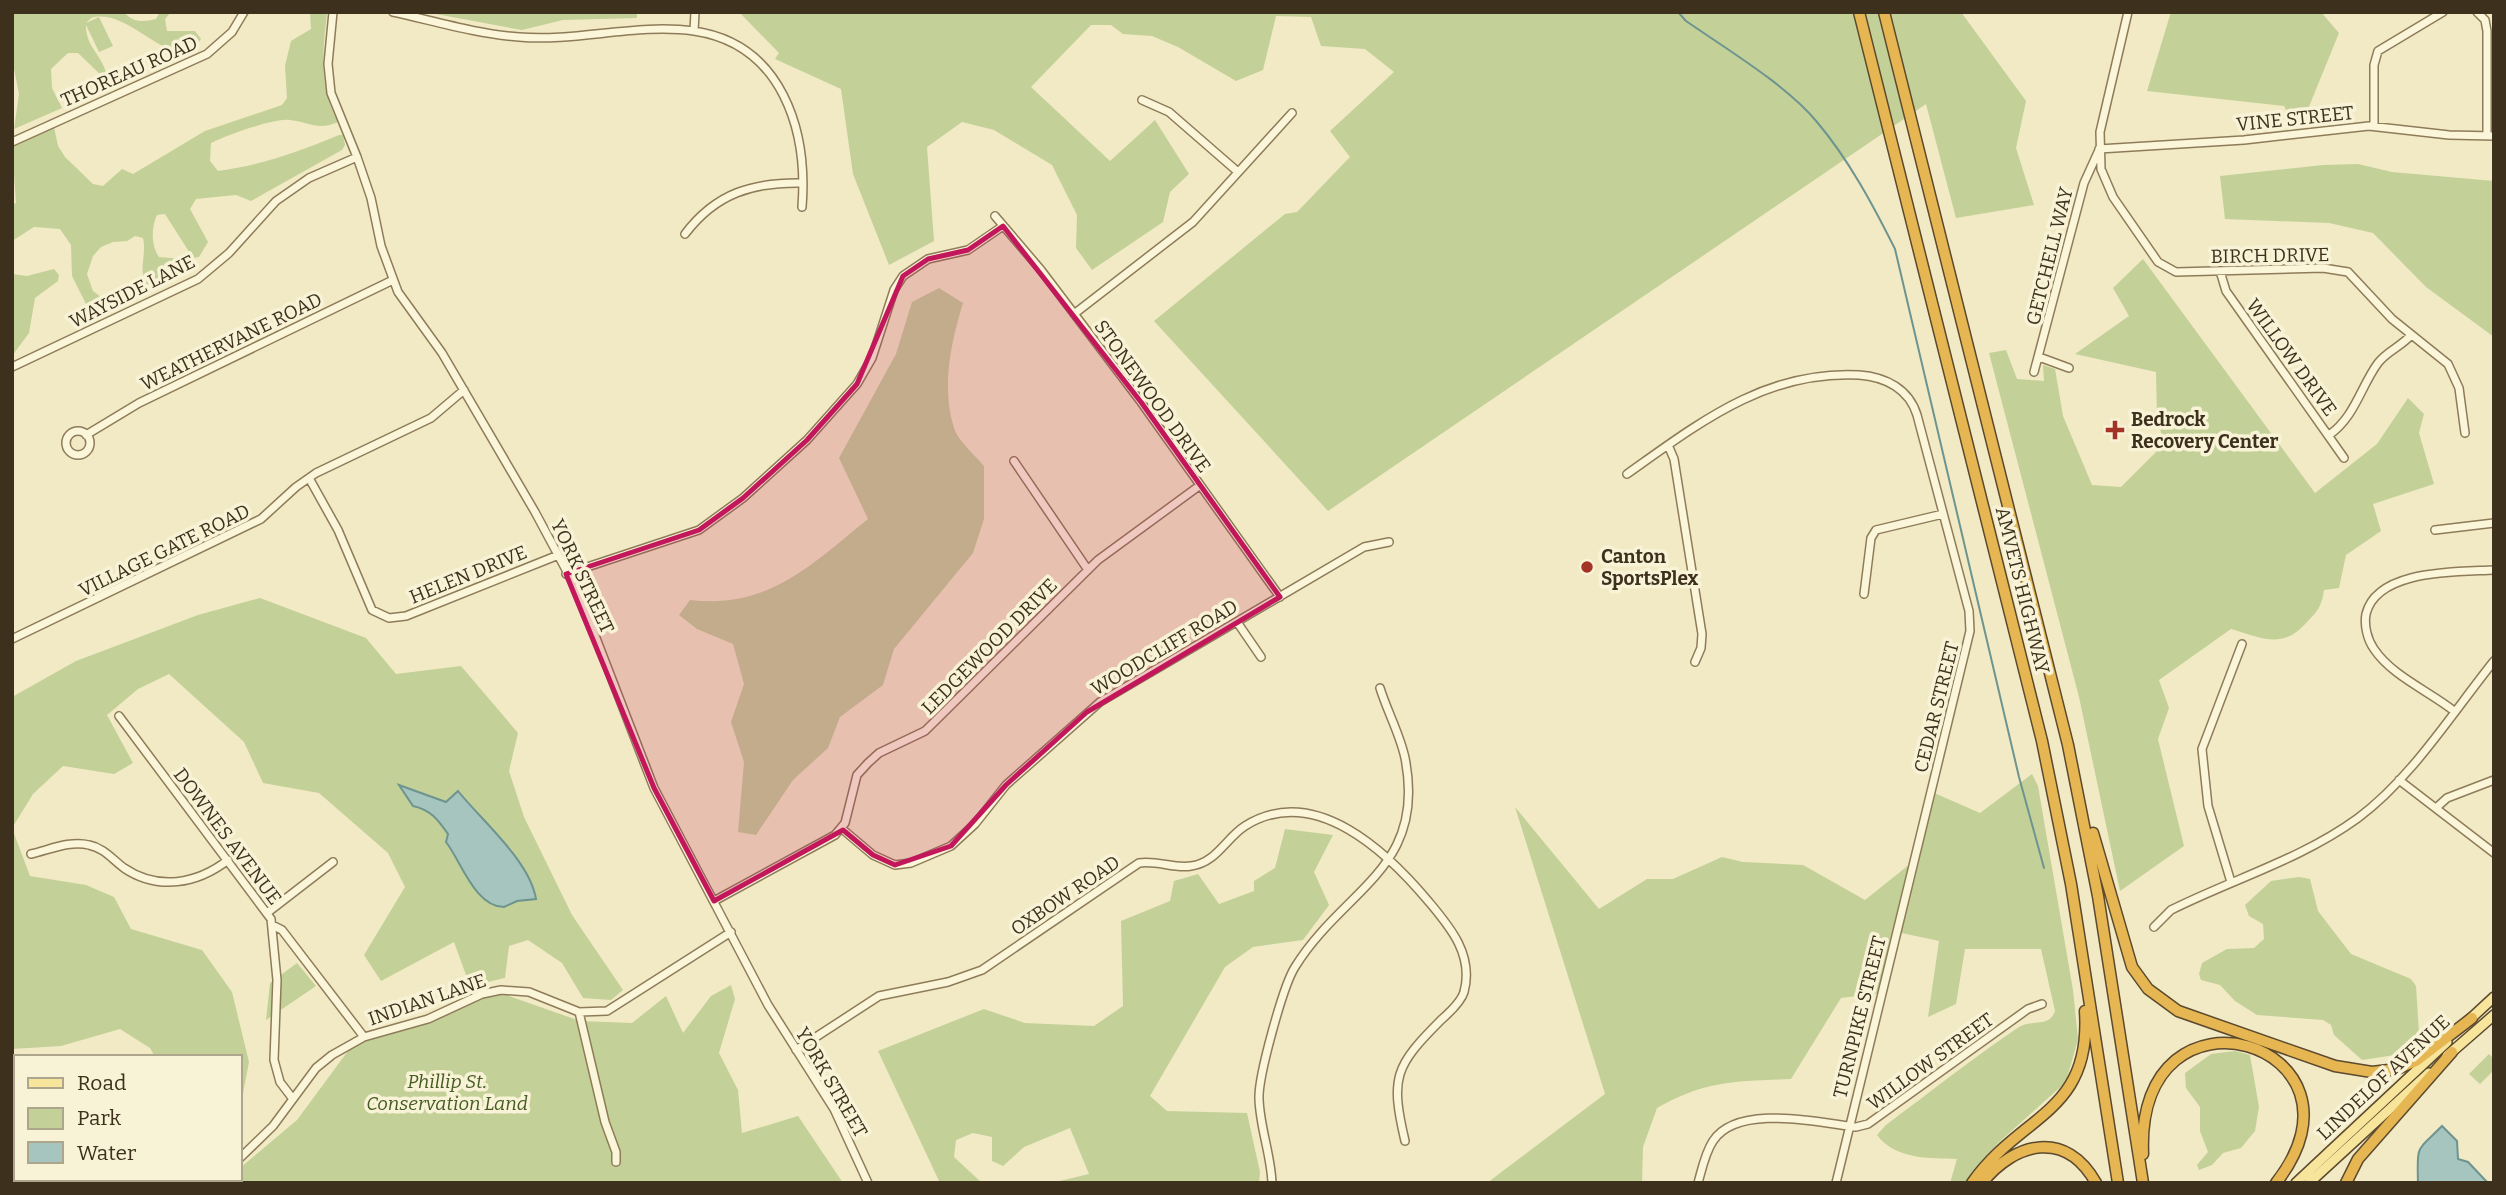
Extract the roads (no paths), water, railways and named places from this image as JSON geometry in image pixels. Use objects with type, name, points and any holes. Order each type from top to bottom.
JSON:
[{"type":"highway","name":"AMVETS HIGHWAY","points":[[1859,12],[2034,705],[2077,920],[2118,1183]]},
{"type":"highway","name":"AMVETS HIGHWAY","points":[[1884,12],[2068,745],[2098,896],[2144,1183]]},
{"type":"highway","points":[[2068,745],[2127,957],[2148,989],[2164,1003],[2187,1014],[2310,1058],[2362,1072],[2387,1071],[2416,1061],[2472,1018]]},
{"type":"highway","points":[[1972,1183],[1995,1156],[2059,1101],[2081,1067],[2086,1029],[2077,920]]},
{"type":"highway","points":[[2144,1183],[2144,1122],[2149,1101],[2159,1081],[2174,1062],[2193,1049],[2231,1042],[2252,1046],[2276,1060],[2291,1077],[2300,1096],[2304,1121],[2300,1147],[2276,1183]]},
{"type":"highway","points":[[2346,1183],[2358,1159],[2452,1052]]},
{"type":"highway","points":[[1982,1183],[2011,1154],[2024,1149],[2043,1147],[2060,1150],[2076,1159],[2096,1183]]},
{"type":"main road","name":"LINDELOF AVENUE","points":[[2296,1183],[2494,997]]},
{"type":"main road","name":"LINDELOF AVENUE","points":[[2309,1183],[2494,1014]]},
{"type":"street","name":"THOREAU ROAD","points":[[12,142],[207,54],[232,32],[244,12]]},
{"type":"street","name":"YORK STREET","points":[[332,12],[328,64],[331,93],[357,158],[393,280],[464,390],[535,512],[586,613],[654,788],[768,1005],[834,1109],[868,1183]]},
{"type":"street","points":[[393,12],[519,37],[694,31],[720,37],[739,47],[772,78],[795,120],[803,183],[802,206]]},
{"type":"street","points":[[694,31],[695,12]]},
{"type":"street","points":[[2099,149],[2100,128],[2129,12]]},
{"type":"street","points":[[2374,125],[2376,54],[2443,12]]},
{"type":"street","points":[[2477,12],[2485,20],[2487,31],[2491,136]]},
{"type":"street","points":[[1142,100],[1169,112],[1238,172]]},
{"type":"street","points":[[1074,314],[1178,235],[1292,113]]},
{"type":"street","name":"VINE STREET","points":[[2099,149],[2244,140],[2374,125],[2491,136]]},
{"type":"street","name":"BIRCH DRIVE","points":[[2099,149],[2103,175],[2110,192],[2161,265],[2176,272],[2344,271],[2356,277],[2386,314],[2444,360],[2454,373],[2465,433]]},
{"type":"street","name":"GETCHELL WAY","points":[[2034,372],[2082,191],[2099,149]]},
{"type":"street","name":"WAYSIDE LANE","points":[[12,367],[198,279],[229,253],[275,201],[320,172],[357,158]]},
{"type":"street","points":[[685,234],[709,207],[734,192],[766,184],[803,183]]},
{"type":"street","name":"STONEWOOD DRIVE","points":[[996,216],[1074,314],[1280,597]]},
{"type":"street","points":[[566,574],[699,530],[744,498],[807,440],[858,384],[872,358],[898,284],[928,259],[968,250],[1003,226]]},
{"type":"street","name":"WILLOW DRIVE","points":[[2220,271],[2226,291],[2344,458]]},
{"type":"street","name":"WEATHERVANE ROAD","points":[[86,435],[139,403],[393,280]]},
{"type":"street","points":[[2329,435],[2359,400],[2380,360],[2411,335]]},
{"type":"street","points":[[2039,357],[2070,368]]},
{"type":"street","name":"CEDAR STREET","points":[[1668,445],[1735,401],[1799,379],[1871,376],[1894,385],[1911,400],[1969,611],[1970,631],[1915,860]]},
{"type":"street","name":"VILLAGE GATE ROAD","points":[[12,639],[243,530],[261,519],[309,478],[431,418],[464,390]]},
{"type":"street","points":[[1627,474],[1668,445],[1673,456],[1702,634],[1701,648],[1695,662]]},
{"type":"street","points":[[1014,461],[1088,570]]},
{"type":"street","name":"HELEN DRIVE","points":[[309,478],[344,542],[372,610],[380,616],[406,616],[556,556]]},
{"type":"street","name":"LEDGEWOOD DRIVE","points":[[841,828],[857,775],[879,752],[925,731],[1088,570],[1199,485]]},
{"type":"street","points":[[1864,594],[1871,538],[1876,530],[1943,514]]},
{"type":"street","points":[[2435,530],[2494,523]]},
{"type":"street","name":"WOODCLIFF ROAD","points":[[841,828],[873,855],[895,864],[911,863],[951,846],[975,824],[1006,785],[1087,712],[1364,547],[1389,542]]},
{"type":"street","points":[[2454,711],[2380,656],[2367,636],[2367,613],[2378,592],[2397,580],[2494,570]]},
{"type":"street","points":[[1237,622],[1261,657]]},
{"type":"street","points":[[2231,882],[2208,806],[2202,749],[2242,644]]},
{"type":"street","points":[[2154,928],[2171,909],[2309,848],[2343,829],[2382,798],[2399,780],[2494,661]]},
{"type":"street","points":[[1272,1183],[1259,1095],[1285,988],[1296,966],[1389,859],[1408,818],[1409,790],[1404,755],[1380,688]]},
{"type":"street","name":"DOWNES AVENUE","points":[[119,716],[267,913],[272,925],[282,930],[365,1038]]},
{"type":"street","points":[[2399,780],[2494,853]]},
{"type":"street","points":[[2436,808],[2447,797],[2494,780]]},
{"type":"street","name":"OXBOW ROAD","points":[[796,1050],[879,996],[948,982],[982,970],[1139,863],[1151,861],[1190,867],[1210,860],[1244,826],[1265,817],[1309,815],[1335,823],[1364,838],[1389,859],[1455,933],[1463,953],[1466,974],[1464,993],[1452,1010],[1410,1051],[1401,1068],[1398,1109],[1405,1142]]},
{"type":"street","points":[[714,901],[818,846],[841,828]]},
{"type":"street","points":[[31,854],[77,843],[90,845],[138,876],[156,883],[189,880],[207,874],[228,860]]},
{"type":"street","name":"TURNPIKE STREET","points":[[1836,1183],[1915,860]]},
{"type":"street","points":[[267,913],[333,862]]},
{"type":"street","points":[[272,925],[277,980],[274,1060],[280,1082],[293,1099]]},
{"type":"street","name":"INDIAN LANE","points":[[242,1156],[273,1126],[324,1061],[365,1038],[438,1016],[474,998],[500,990],[529,992],[579,1012],[615,1009],[731,932]]},
{"type":"street","name":"WILLOW STREET","points":[[1698,1183],[1714,1140],[1744,1123],[1788,1117],[1864,1126],[1882,1117],[2028,1009],[2042,1004]]},
{"type":"street","points":[[579,1012],[616,1152],[616,1162]]},
{"type":"water","points":[[399,785],[446,802],[458,791],[515,856],[525,870],[536,899],[517,901],[504,907],[485,900],[470,882],[446,842],[448,834],[429,813],[413,806]]},
{"type":"water","points":[[2442,1126],[2457,1141],[2458,1159],[2468,1162],[2488,1183],[2418,1183],[2420,1150]]},
{"type":"waterway","points":[[1678,12],[1686,21],[1773,81],[1805,108],[1850,167],[1895,249],[2019,777],[2044,868]]},
{"type":"place","name":"Bedrock Recovery Center","points":[[2115,430]]},
{"type":"place","name":"Canton SportsPlex","points":[[1587,567]]},
{"type":"park label","name":"Phillip St. Conservation Land","points":[[447,1092]]}]
